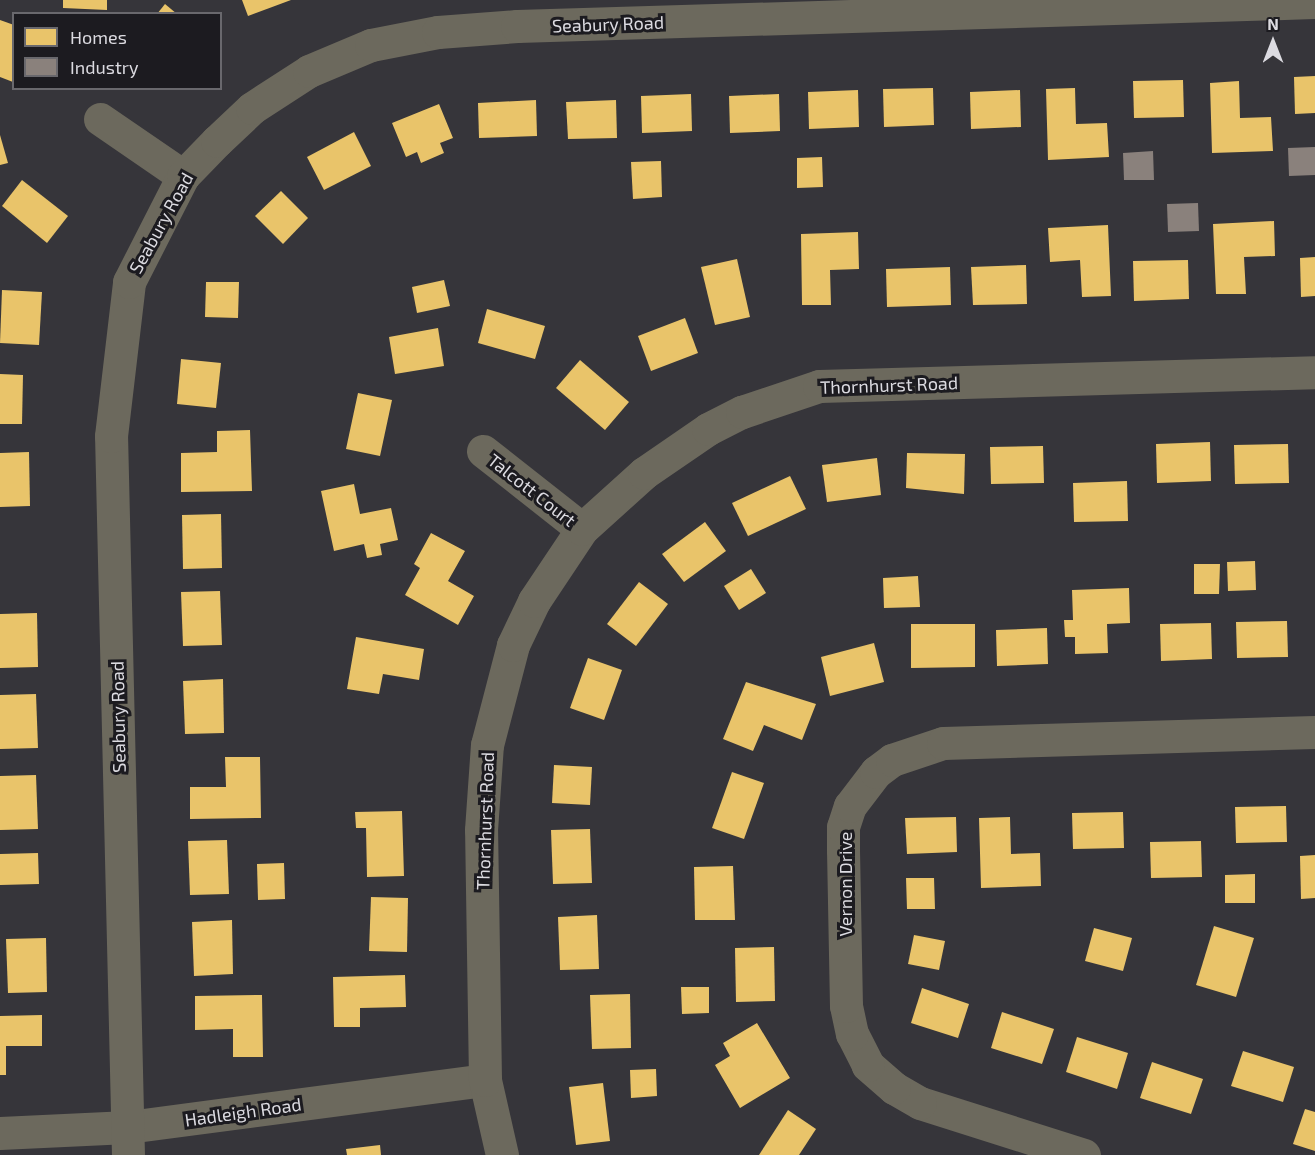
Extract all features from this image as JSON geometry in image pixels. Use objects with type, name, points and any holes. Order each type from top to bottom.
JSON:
[{"type":"street","name":"Seabury Road","points":[[128,1141],[111,436],[129,282],[183,176],[252,108],[309,71],[371,45],[516,13],[1315,2]]},
{"type":"street","points":[[100,119],[183,176]]},
{"type":"street","name":"Thornhurst Road","points":[[502,1155],[485,1080],[481,830],[487,745],[513,645],[534,602],[582,530],[644,473],[708,429],[742,411],[819,386],[1315,372]]},
{"type":"street","name":"Talcott Court","points":[[483,451],[582,530]]},
{"type":"street","name":"Vernon Drive","points":[[1084,1155],[920,1103],[894,1088],[868,1065],[852,1034],[846,1006],[843,827],[850,807],[876,772],[892,760],[943,743],[1315,732]]},
{"type":"street","name":"Hadleigh Road","points":[[0,1133],[128,1141],[485,1080]]},
{"type":"building: Homes","points":[[63,0],[107,0],[107,10],[63,8]]},
{"type":"building: Homes","points":[[242,0],[291,0],[248,16]]},
{"type":"building: Homes","points":[[165,4],[175,12],[159,12]]},
{"type":"building: Homes","points":[[0,20],[12,24],[12,82],[0,77]]},
{"type":"building: Homes","points":[[1315,76],[1315,113],[1295,114],[1294,77]]},
{"type":"building: Homes","points":[[1183,80],[1184,117],[1134,118],[1133,81]]},
{"type":"building: Homes","points":[[1239,81],[1240,118],[1271,117],[1273,151],[1212,153],[1210,83]]},
{"type":"building: Homes","points":[[933,88],[934,125],[884,127],[883,89]]},
{"type":"building: Homes","points":[[1075,88],[1076,124],[1107,123],[1109,157],[1048,160],[1046,89]]},
{"type":"building: Homes","points":[[858,90],[859,127],[809,129],[808,92]]},
{"type":"building: Homes","points":[[1020,90],[1021,127],[971,129],[970,92]]},
{"type":"building: Homes","points":[[691,94],[692,131],[642,133],[641,96]]},
{"type":"building: Homes","points":[[779,94],[780,131],[730,133],[729,96]]},
{"type":"building: Homes","points":[[536,100],[537,136],[479,138],[478,103]]},
{"type":"building: Homes","points":[[616,100],[617,138],[568,139],[566,102]]},
{"type":"building: Homes","points":[[439,104],[453,138],[440,143],[444,153],[421,163],[417,152],[406,157],[392,123]]},
{"type":"building: Homes","points":[[354,132],[371,166],[324,190],[307,157]]},
{"type":"building: Homes","points":[[0,135],[8,163],[0,165]]},
{"type":"building: Homes","points":[[822,157],[823,187],[797,188],[797,158]]},
{"type":"building: Homes","points":[[661,161],[662,197],[633,199],[631,162]]},
{"type":"building: Homes","points":[[22,180],[68,216],[47,243],[2,206]]},
{"type":"building: Homes","points":[[281,191],[308,218],[283,244],[255,216]]},
{"type":"building: Homes","points":[[1274,221],[1275,256],[1244,257],[1246,294],[1216,294],[1213,224]]},
{"type":"building: Homes","points":[[1108,225],[1111,296],[1082,297],[1080,260],[1050,262],[1048,228]]},
{"type":"building: Homes","points":[[858,232],[859,269],[830,270],[831,305],[802,305],[801,234]]},
{"type":"building: Homes","points":[[1315,257],[1315,296],[1301,297],[1300,258]]},
{"type":"building: Homes","points":[[737,259],[750,317],[715,325],[701,267]]},
{"type":"building: Homes","points":[[1188,260],[1189,299],[1134,301],[1133,261]]},
{"type":"building: Homes","points":[[1026,265],[1027,304],[973,305],[971,267]]},
{"type":"building: Homes","points":[[950,267],[951,305],[887,307],[886,269]]},
{"type":"building: Homes","points":[[444,280],[450,306],[417,313],[412,287]]},
{"type":"building: Homes","points":[[206,282],[239,282],[238,318],[205,317]]},
{"type":"building: Homes","points":[[2,290],[42,292],[39,345],[0,343]]},
{"type":"building: Homes","points":[[487,309],[545,326],[535,359],[478,343]]},
{"type":"building: Homes","points":[[685,318],[698,353],[651,371],[638,336]]},
{"type":"building: Homes","points":[[438,328],[444,366],[395,374],[389,337]]},
{"type":"building: Homes","points":[[181,359],[221,363],[216,408],[177,404]]},
{"type":"building: Homes","points":[[580,360],[629,402],[605,430],[556,388]]},
{"type":"building: Homes","points":[[0,374],[23,375],[22,424],[0,424]]},
{"type":"building: Homes","points":[[358,393],[392,400],[380,456],[346,449]]},
{"type":"building: Homes","points":[[250,430],[252,491],[181,492],[181,453],[217,452],[217,431]]},
{"type":"building: Homes","points":[[1210,442],[1211,481],[1157,483],[1156,444]]},
{"type":"building: Homes","points":[[1288,444],[1289,483],[1235,484],[1234,445]]},
{"type":"building: Homes","points":[[1043,446],[1044,483],[991,484],[990,447]]},
{"type":"building: Homes","points":[[29,452],[30,506],[0,507],[0,453]]},
{"type":"building: Homes","points":[[907,453],[965,454],[964,494],[906,488]]},
{"type":"building: Homes","points":[[877,458],[881,495],[827,502],[822,465]]},
{"type":"building: Homes","points":[[790,476],[806,509],[748,536],[732,503]]},
{"type":"building: Homes","points":[[1127,481],[1128,521],[1074,522],[1073,483]]},
{"type":"building: Homes","points":[[354,484],[360,514],[391,508],[398,540],[380,544],[382,555],[367,558],[364,544],[334,551],[321,491]]},
{"type":"building: Homes","points":[[221,514],[222,568],[183,569],[182,515]]},
{"type":"building: Homes","points":[[705,522],[726,551],[684,582],[662,554]]},
{"type":"building: Homes","points":[[431,533],[465,551],[448,581],[474,596],[458,625],[405,595],[420,568],[414,564]]},
{"type":"building: Homes","points":[[1255,561],[1256,590],[1228,591],[1227,562]]},
{"type":"building: Homes","points":[[1194,564],[1220,564],[1219,594],[1194,594]]},
{"type":"building: Homes","points":[[751,569],[766,593],[739,610],[724,586]]},
{"type":"building: Homes","points":[[918,576],[920,607],[884,608],[883,578]]},
{"type":"building: Homes","points":[[639,582],[668,604],[636,646],[607,624]]},
{"type":"building: Homes","points":[[1129,588],[1130,623],[1107,624],[1108,653],[1075,654],[1075,637],[1065,637],[1064,620],[1073,620],[1072,590]]},
{"type":"building: Homes","points":[[220,591],[222,645],[183,646],[181,592]]},
{"type":"building: Homes","points":[[37,613],[38,667],[0,668],[0,614]]},
{"type":"building: Homes","points":[[1287,621],[1288,657],[1237,658],[1236,622]]},
{"type":"building: Homes","points":[[1211,623],[1212,659],[1161,661],[1160,624]]},
{"type":"building: Homes","points":[[911,624],[975,624],[975,667],[911,668]]},
{"type":"building: Homes","points":[[1047,628],[1048,664],[997,666],[996,630]]},
{"type":"building: Homes","points":[[356,637],[424,649],[419,680],[383,674],[379,694],[347,689]]},
{"type":"building: Homes","points":[[874,643],[884,682],[830,696],[821,657]]},
{"type":"building: Homes","points":[[588,658],[622,670],[604,720],[570,708]]},
{"type":"building: Homes","points":[[223,679],[224,733],[185,734],[183,681]]},
{"type":"building: Homes","points":[[746,682],[816,704],[802,740],[764,725],[753,751],[723,739]]},
{"type":"building: Homes","points":[[36,694],[38,748],[0,749],[0,695]]},
{"type":"building: Homes","points":[[225,757],[260,757],[261,818],[190,819],[190,787],[226,787]]},
{"type":"building: Homes","points":[[554,765],[592,767],[590,805],[552,803]]},
{"type":"building: Homes","points":[[732,772],[764,783],[744,839],[712,828]]},
{"type":"building: Homes","points":[[36,775],[38,829],[0,830],[0,776]]},
{"type":"building: Homes","points":[[1286,806],[1287,842],[1236,843],[1235,807]]},
{"type":"building: Homes","points":[[402,811],[404,876],[367,877],[366,828],[356,828],[355,812]]},
{"type":"building: Homes","points":[[1123,812],[1124,848],[1073,849],[1072,813]]},
{"type":"building: Homes","points":[[956,817],[957,852],[907,854],[905,818]]},
{"type":"building: Homes","points":[[1010,817],[1011,854],[1040,853],[1041,886],[981,888],[979,818]]},
{"type":"building: Homes","points":[[590,829],[592,883],[553,884],[551,830]]},
{"type":"building: Homes","points":[[227,840],[229,894],[190,895],[188,841]]},
{"type":"building: Homes","points":[[1201,841],[1202,877],[1151,878],[1150,842]]},
{"type":"building: Homes","points":[[38,853],[39,884],[0,885],[0,854]]},
{"type":"building: Homes","points":[[1315,855],[1315,898],[1301,899],[1300,856]]},
{"type":"building: Homes","points":[[284,863],[285,899],[258,900],[257,864]]},
{"type":"building: Homes","points":[[733,866],[735,920],[695,920],[694,867]]},
{"type":"building: Homes","points":[[1255,874],[1255,903],[1225,903],[1225,875]]},
{"type":"building: Homes","points":[[906,878],[934,878],[935,909],[907,909]]},
{"type":"building: Homes","points":[[371,897],[408,898],[407,952],[369,951]]},
{"type":"building: Homes","points":[[597,915],[599,969],[560,970],[558,917]]},
{"type":"building: Homes","points":[[232,920],[233,974],[194,976],[192,922]]},
{"type":"building: Homes","points":[[1214,926],[1254,938],[1236,997],[1196,985]]},
{"type":"building: Homes","points":[[1094,928],[1132,938],[1123,971],[1085,961]]},
{"type":"building: Homes","points":[[914,935],[945,941],[939,970],[908,964]]},
{"type":"building: Homes","points":[[46,938],[47,992],[8,993],[6,939]]},
{"type":"building: Homes","points":[[774,947],[775,1001],[736,1002],[735,948]]},
{"type":"building: Homes","points":[[405,975],[406,1007],[360,1008],[360,1027],[334,1027],[333,977]]},
{"type":"building: Homes","points":[[681,987],[709,987],[709,1013],[682,1014]]},
{"type":"building: Homes","points":[[922,988],[969,1004],[958,1038],[911,1023]]},
{"type":"building: Homes","points":[[630,994],[631,1048],[592,1049],[590,995]]},
{"type":"building: Homes","points":[[262,995],[263,1057],[233,1057],[233,1029],[195,1030],[195,996]]},
{"type":"building: Homes","points":[[1002,1012],[1054,1029],[1042,1064],[991,1048]]},
{"type":"building: Homes","points":[[42,1015],[42,1046],[6,1046],[6,1075],[0,1075],[0,1016]]},
{"type":"building: Homes","points":[[757,1023],[790,1078],[740,1108],[715,1065],[730,1056],[723,1043]]},
{"type":"building: Homes","points":[[1077,1037],[1128,1053],[1117,1089],[1066,1072]]},
{"type":"building: Homes","points":[[1243,1051],[1294,1067],[1283,1102],[1231,1086]]},
{"type":"building: Homes","points":[[1152,1062],[1203,1079],[1191,1114],[1140,1098]]},
{"type":"building: Homes","points":[[656,1069],[657,1096],[631,1098],[630,1070]]},
{"type":"building: Homes","points":[[603,1083],[610,1141],[576,1145],[569,1087]]},
{"type":"building: Homes","points":[[1305,1109],[1315,1112],[1315,1151],[1293,1144]]},
{"type":"building: Homes","points":[[788,1110],[816,1129],[799,1155],[759,1155]]},
{"type":"building: Homes","points":[[380,1145],[381,1155],[347,1155],[346,1149]]},
{"type":"building: Industry","points":[[1315,147],[1315,175],[1289,176],[1288,148]]},
{"type":"building: Industry","points":[[1153,151],[1154,180],[1124,180],[1123,153]]},
{"type":"building: Industry","points":[[1198,203],[1199,231],[1168,232],[1167,204]]}]
